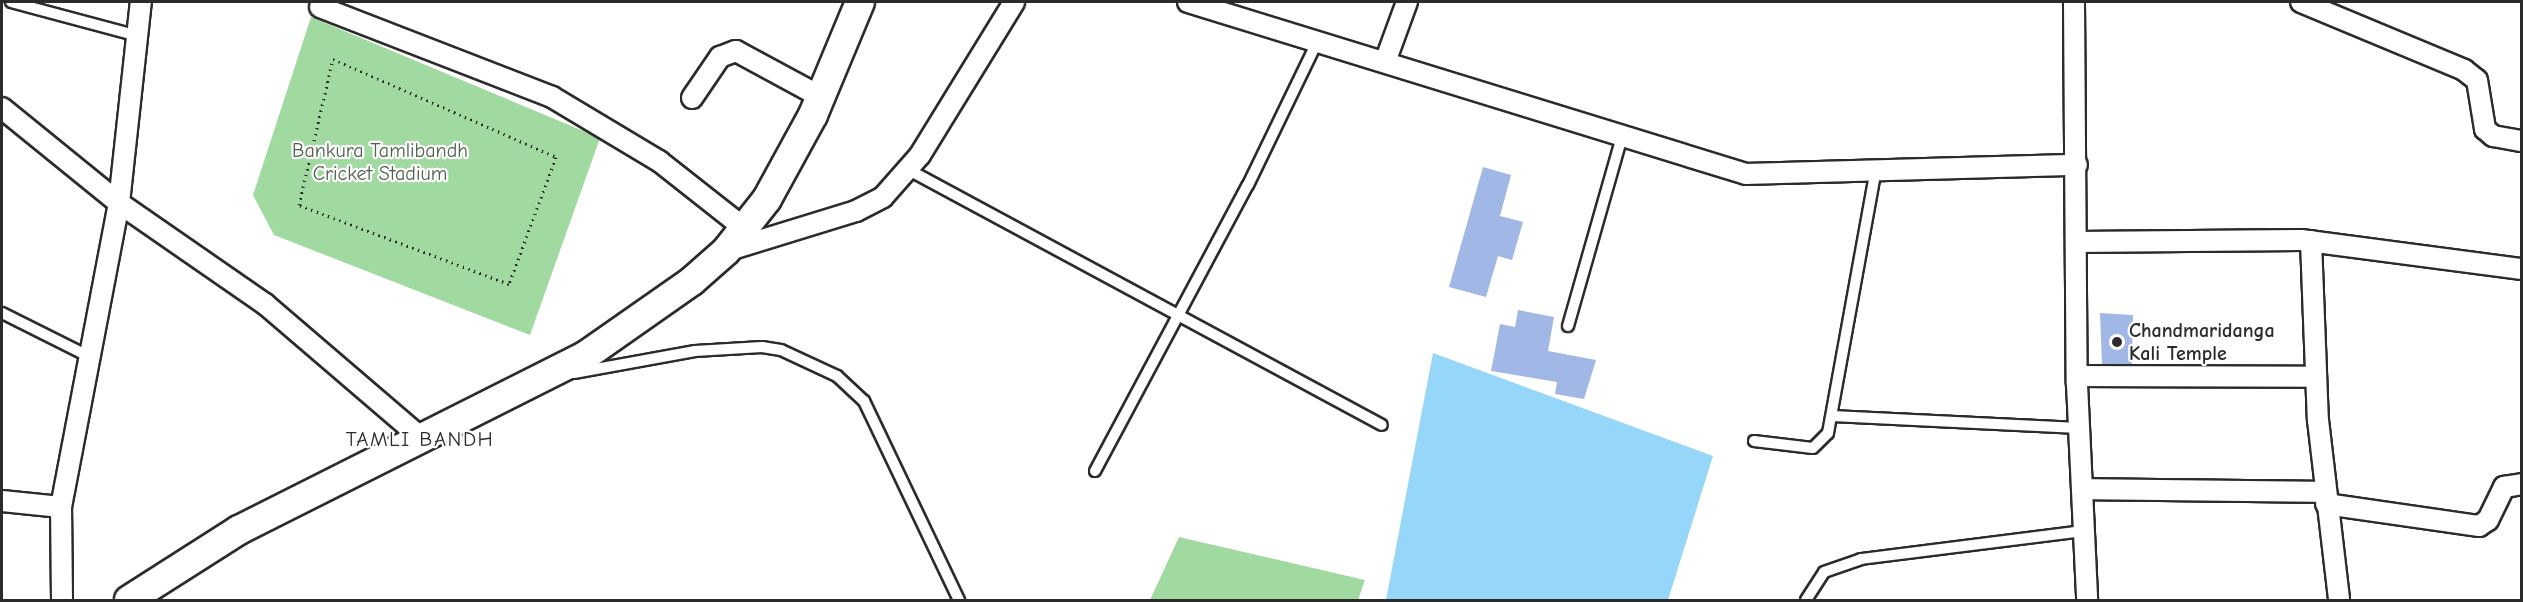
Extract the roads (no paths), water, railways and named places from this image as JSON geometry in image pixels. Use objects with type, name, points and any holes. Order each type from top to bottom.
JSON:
[{"type":"street","points":[[62,600],[61,507],[86,355],[118,203],[141,2]]},
{"type":"street","points":[[129,600],[239,530],[585,356],[692,281],[726,251],[767,199],[821,97],[860,2]]},
{"type":"street","points":[[726,251],[856,211],[883,197],[909,170],[1014,2]]},
{"type":"street","points":[[1188,2],[1746,174],[2077,165]]},
{"type":"street","points":[[1385,62],[1407,2]]},
{"type":"street","points":[[2074,2],[2077,376],[2087,600]]},
{"type":"street","points":[[2301,2],[2464,70],[2477,80],[2485,129],[2493,136],[2522,141]]},
{"type":"street","points":[[320,7],[561,102],[659,161],[744,228]]},
{"type":"street","points":[[692,98],[720,57],[736,51],[821,97]]},
{"type":"street","points":[[2,108],[118,203],[265,304],[420,437]]},
{"type":"street","points":[[2076,242],[2311,241],[2522,268]]},
{"type":"street","points":[[2311,241],[2316,377],[2325,498],[2339,600]]},
{"type":"street","points":[[2077,376],[2316,377]]},
{"type":"street","points":[[2082,489],[2325,498],[2479,526],[2488,520],[2504,487],[2522,484]]},
{"type":"street","points":[[2,501],[61,507]]},
{"type":"lane","points":[[11,2],[138,36]]},
{"type":"lane","points":[[1095,471],[1179,313],[1317,42]]},
{"type":"lane","points":[[1568,326],[1622,136]]},
{"type":"lane","points":[[909,170],[1053,252],[1179,313],[1382,425]]},
{"type":"lane","points":[[1754,441],[1813,448],[1828,433],[1876,170]]},
{"type":"lane","points":[[2,313],[86,355]]},
{"type":"lane","points":[[536,380],[742,347],[781,350],[837,376],[864,401],[959,600]]},
{"type":"lane","points":[[1832,416],[2079,428]]},
{"type":"lane","points":[[1806,600],[1824,572],[1861,559],[2084,531]]},
{"type":"water","points":[[1433,353],[1713,456],[1668,600],[1386,600]]},
{"type":"place","name":"Chandmaridanga Kali Temple","points":[[2117,342]]},
{"type":"district","name":"TAMLI BANDH","points":[[420,439]]},
{"type":"park label","name":"Bankura Tamlibandh Cricket Stadium","points":[[380,162]]}]
